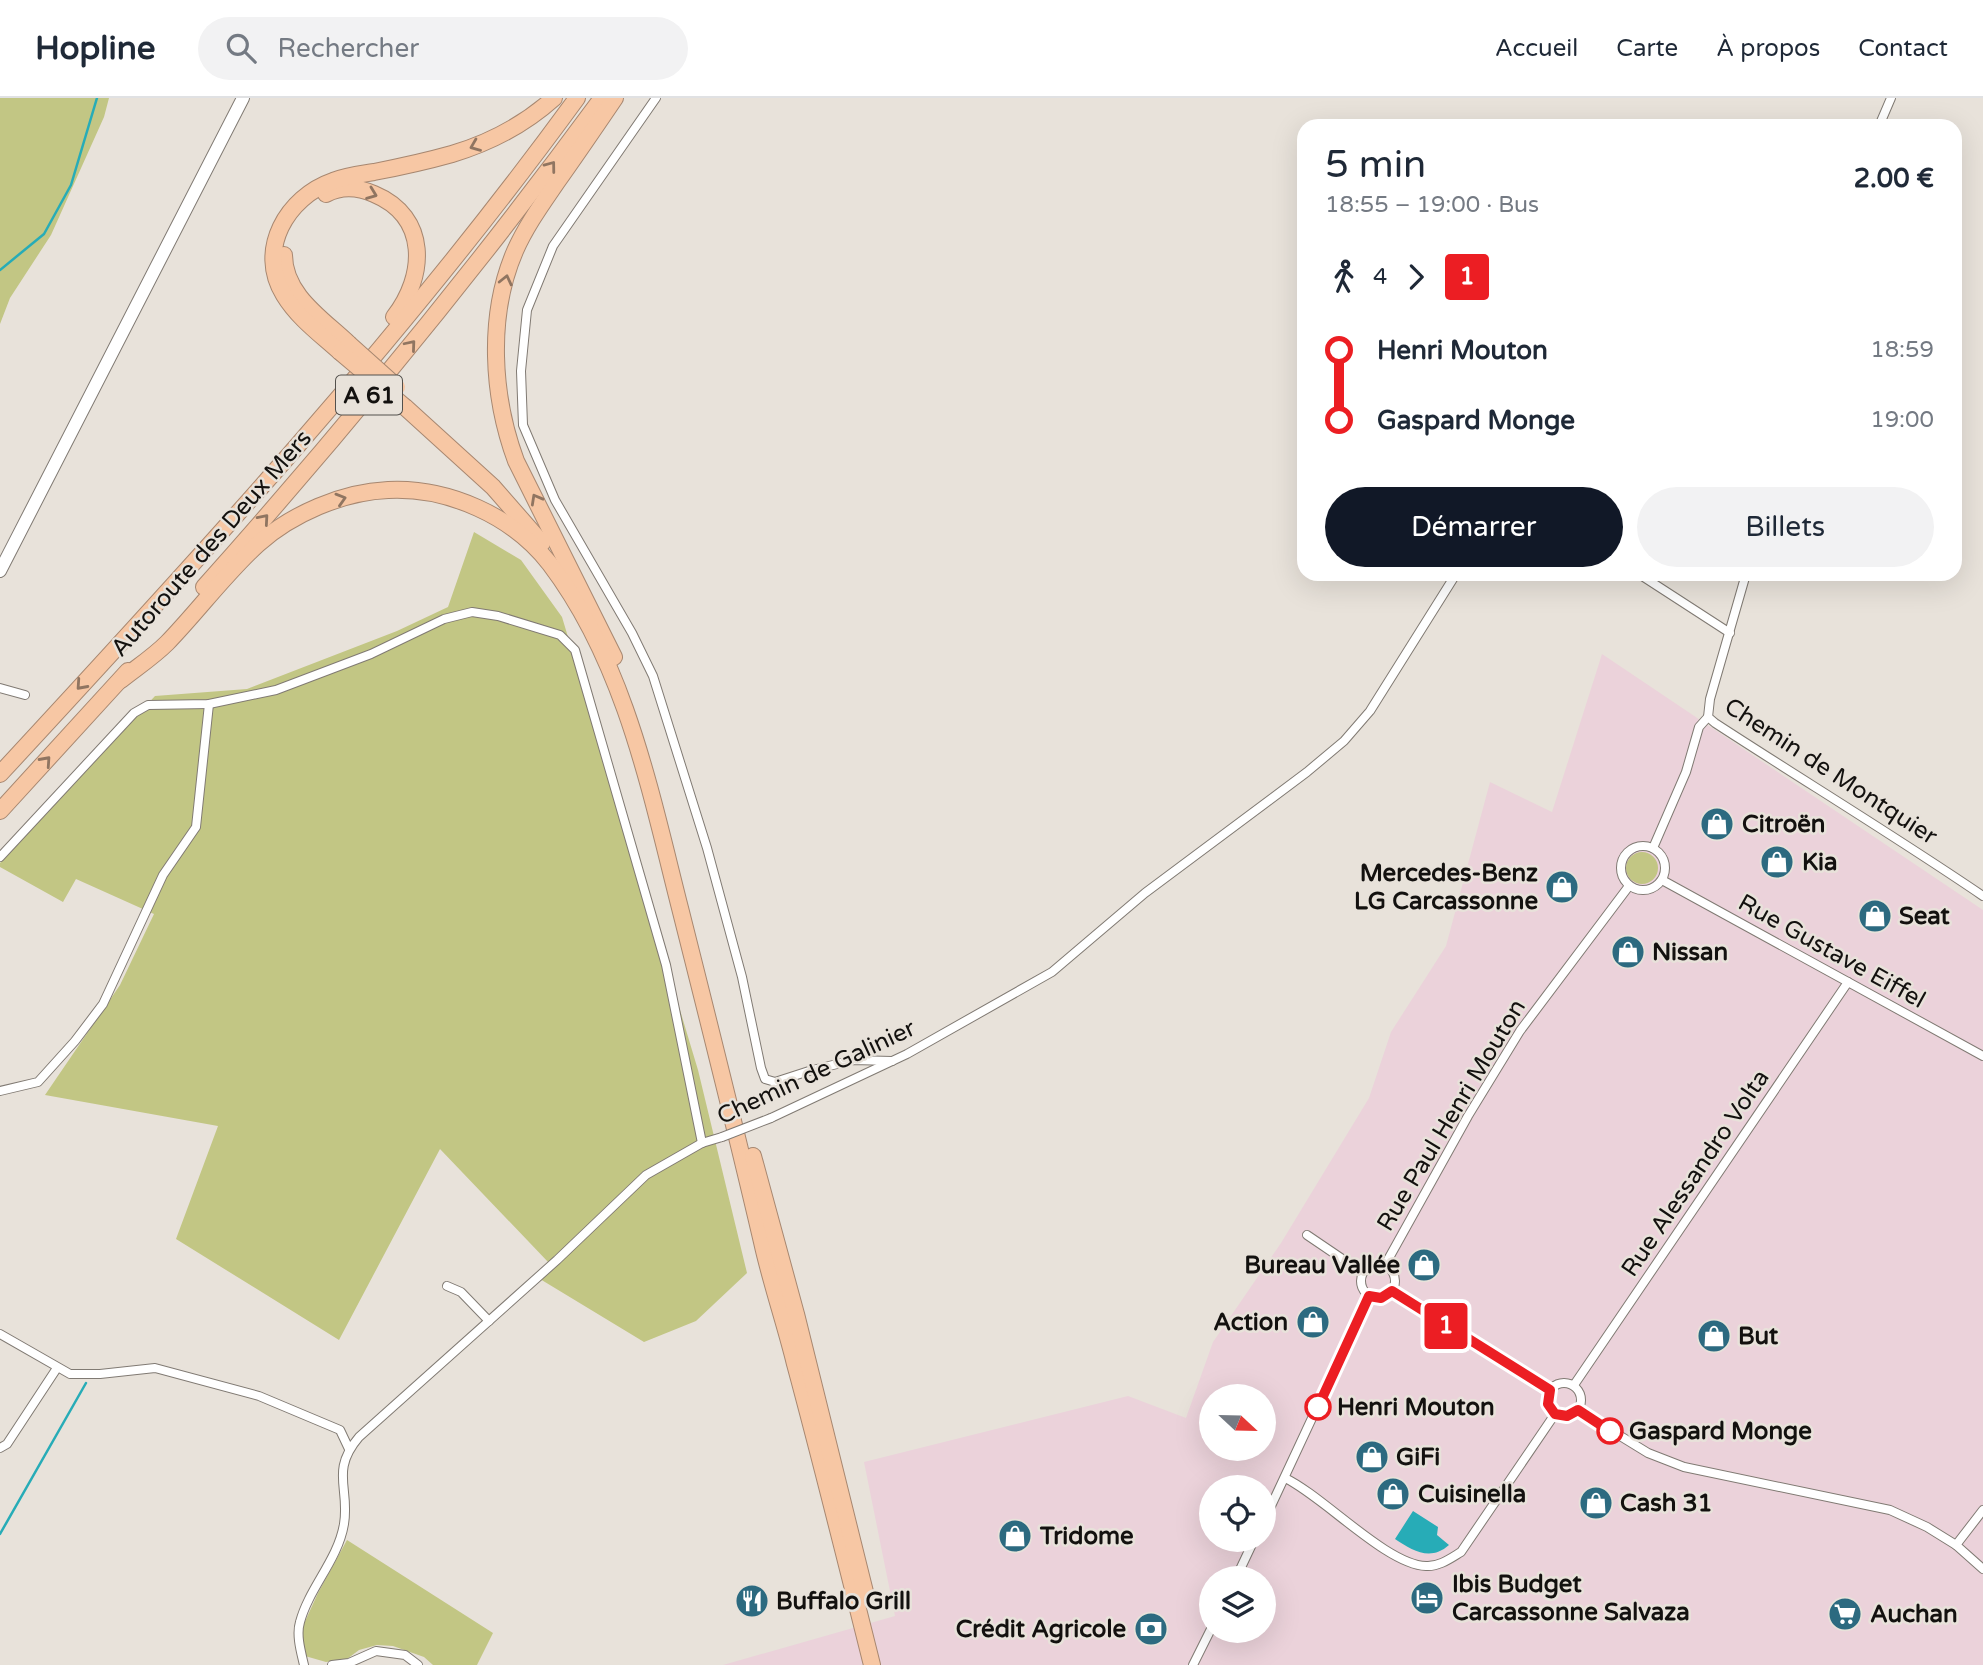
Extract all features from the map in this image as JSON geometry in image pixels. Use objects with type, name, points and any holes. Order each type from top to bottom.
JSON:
[{"type":"highway","points":[[554,98],[523,121],[478,145],[432,159],[333,181],[317,188],[294,206],[282,221],[274,253],[278,284],[293,308],[344,348],[500,482],[576,583]]},
{"type":"highway","name":"Autoroute des Deux Mers","points":[[0,774],[219,534],[370,359],[511,185],[577,98]]},
{"type":"highway","name":"Autoroute des Deux Mers","points":[[0,811],[236,551],[422,332],[602,98]]},
{"type":"highway","points":[[615,98],[539,209],[515,251],[496,335],[497,383],[505,431],[516,461],[625,679],[646,741],[768,1216],[796,1314],[883,1665]]},
{"type":"highway","points":[[344,348],[296,293],[286,273],[284,253],[290,229],[307,207],[331,192],[356,188],[380,196],[402,212],[413,232],[418,254],[413,283],[400,310],[381,334],[370,359]]},
{"type":"highway","points":[[409,403],[520,516],[561,567],[612,677],[636,743],[872,1665]]},
{"type":"highway","points":[[121,680],[163,647],[258,544],[315,508],[366,492],[406,489],[431,492],[486,512],[505,523],[533,546],[550,564],[574,600]]},
{"type":"main road","points":[[0,570],[243,98]]},
{"type":"street","points":[[656,98],[553,246],[527,310],[521,371],[523,425],[555,500],[653,676],[707,848],[742,977],[765,1079],[775,1082],[853,1060],[892,1061]]},
{"type":"street","points":[[1882,119],[1891,98]]},
{"type":"street","name":"Chemin de Galinier","points":[[349,1449],[646,1175],[702,1143],[771,1118],[892,1061],[1052,972],[1145,893],[1221,839],[1344,741],[1370,711],[1451,581]]},
{"type":"street","points":[[1650,581],[1730,634]]},
{"type":"street","name":"Chemin de Montquier","points":[[1744,581],[1710,699],[1708,717],[1842,806],[1917,850],[1983,896]]},
{"type":"street","points":[[0,857],[134,713],[148,705],[209,704],[276,690],[371,654],[444,619],[472,612],[498,616],[560,635],[575,650],[666,965],[702,1143]]},
{"type":"street","points":[[0,688],[25,695]]},
{"type":"street","points":[[0,1091],[38,1082],[75,1041],[103,1004],[163,875],[196,827],[209,704]]},
{"type":"street","points":[[1653,848],[1686,772],[1699,727],[1708,717]]},
{"type":"street","points":[[1637,847],[1653,848],[1659,852],[1665,866],[1662,880],[1657,886],[1643,891],[1629,886],[1620,872],[1624,856],[1637,847]]},
{"type":"street","name":"Rue Gustave Eiffel","points":[[1662,880],[1983,1056]]},
{"type":"street","name":"Rue Paul Henri Mouton","points":[[1385,1265],[1481,1093],[1520,1031],[1629,886]]},
{"type":"street","name":"Rue Alessandro Volta","points":[[1574,1385],[1848,982]]},
{"type":"street","points":[[1307,1235],[1363,1273]]},
{"type":"street","points":[[1376,1264],[1385,1265],[1393,1274],[1392,1291],[1381,1298],[1369,1296],[1361,1286],[1363,1273],[1376,1264]]},
{"type":"street","points":[[447,1286],[461,1292],[489,1321]]},
{"type":"street","points":[[1392,1291],[1550,1390]]},
{"type":"street","points":[[1276,1495],[1369,1296]]},
{"type":"street","points":[[0,1334],[70,1374],[81,1376],[155,1368],[259,1396],[340,1430],[349,1449],[341,1476],[345,1520],[340,1544],[299,1623],[304,1665]]},
{"type":"street","points":[[0,1448],[7,1444],[57,1368]]},
{"type":"street","points":[[1561,1383],[1574,1385],[1581,1397],[1578,1410],[1567,1416],[1555,1414],[1548,1404],[1550,1390],[1561,1383]]},
{"type":"street","points":[[1578,1410],[1648,1453],[1684,1467],[1890,1510],[1927,1527],[1956,1545],[1983,1569]]},
{"type":"street","points":[[1284,1478],[1403,1560],[1427,1567],[1446,1562],[1461,1552],[1555,1414]]},
{"type":"street","points":[[1956,1545],[1983,1510]]},
{"type":"street","points":[[1193,1665],[1204,1643]]},
{"type":"street","points":[[332,1665],[349,1663],[376,1651],[405,1656],[418,1665]]},
{"type":"shaded area","points":[[1602,654],[1983,910],[1983,1665],[723,1665],[895,1616],[864,1462],[1128,1396],[1186,1418],[1213,1342],[1281,1243],[1369,1098],[1391,1032],[1446,946],[1490,782],[1552,812]]},
{"type":"green space","points":[[0,98],[109,98],[104,117],[51,235],[10,298],[0,324]]},
{"type":"green space","points":[[474,532],[521,560],[562,617],[698,1070],[747,1273],[696,1321],[644,1342],[540,1279],[549,1263],[440,1149],[339,1340],[176,1239],[218,1126],[45,1095],[120,985],[154,914],[76,879],[63,902],[0,867],[0,863],[155,696],[247,689],[397,631],[448,607]]},
{"type":"green space","points":[[1642,852],[1654,856],[1658,868],[1654,880],[1642,884],[1630,880],[1626,868],[1630,856]]},
{"type":"green space","points":[[347,1540],[493,1633],[477,1665],[433,1665],[424,1657],[393,1646],[377,1645],[359,1650],[347,1659],[326,1662],[305,1656],[302,1628]]},
{"type":"water","points":[[1413,1511],[1438,1527],[1437,1535],[1449,1545],[1435,1553],[1428,1553],[1415,1550],[1395,1539]]},
{"type":"waterway","points":[[0,270],[44,234],[71,185],[97,98]]},
{"type":"waterway","points":[[0,1534],[86,1383]]},
{"type":"bus line","name":"1","points":[[1318,1407],[1369,1296],[1381,1298],[1392,1291],[1531,1381],[1550,1390],[1548,1404],[1555,1414],[1567,1416],[1578,1410],[1610,1431]]},
{"type":"place","name":"Citroën","points":[[1717,824]]},
{"type":"place","name":"Kia","points":[[1777,862]]},
{"type":"place","name":"Mercedes-Benz LG Carcassonne","points":[[1562,887]]},
{"type":"place","name":"Seat","points":[[1875,916]]},
{"type":"place","name":"Nissan","points":[[1628,952]]},
{"type":"place","name":"Bureau Vallée","points":[[1424,1265]]},
{"type":"place","name":"Action","points":[[1313,1322]]},
{"type":"place","name":"But","points":[[1714,1336]]},
{"type":"place","name":"Henri Mouton","points":[[1318,1407]]},
{"type":"place","name":"Gaspard Monge","points":[[1610,1431]]},
{"type":"place","name":"GiFi","points":[[1372,1457]]},
{"type":"place","name":"Cuisinella","points":[[1393,1494]]},
{"type":"place","name":"Cash 31","points":[[1596,1503]]},
{"type":"place","name":"Tridome","points":[[1015,1536]]},
{"type":"place","name":"Ibis Budget Carcassonne Salvaza","points":[[1427,1598]]},
{"type":"place","name":"Buffalo Grill","points":[[752,1601]]},
{"type":"place","name":"Auchan","points":[[1845,1614]]},
{"type":"place","name":"Crédit Agricole","points":[[1151,1629]]}]
